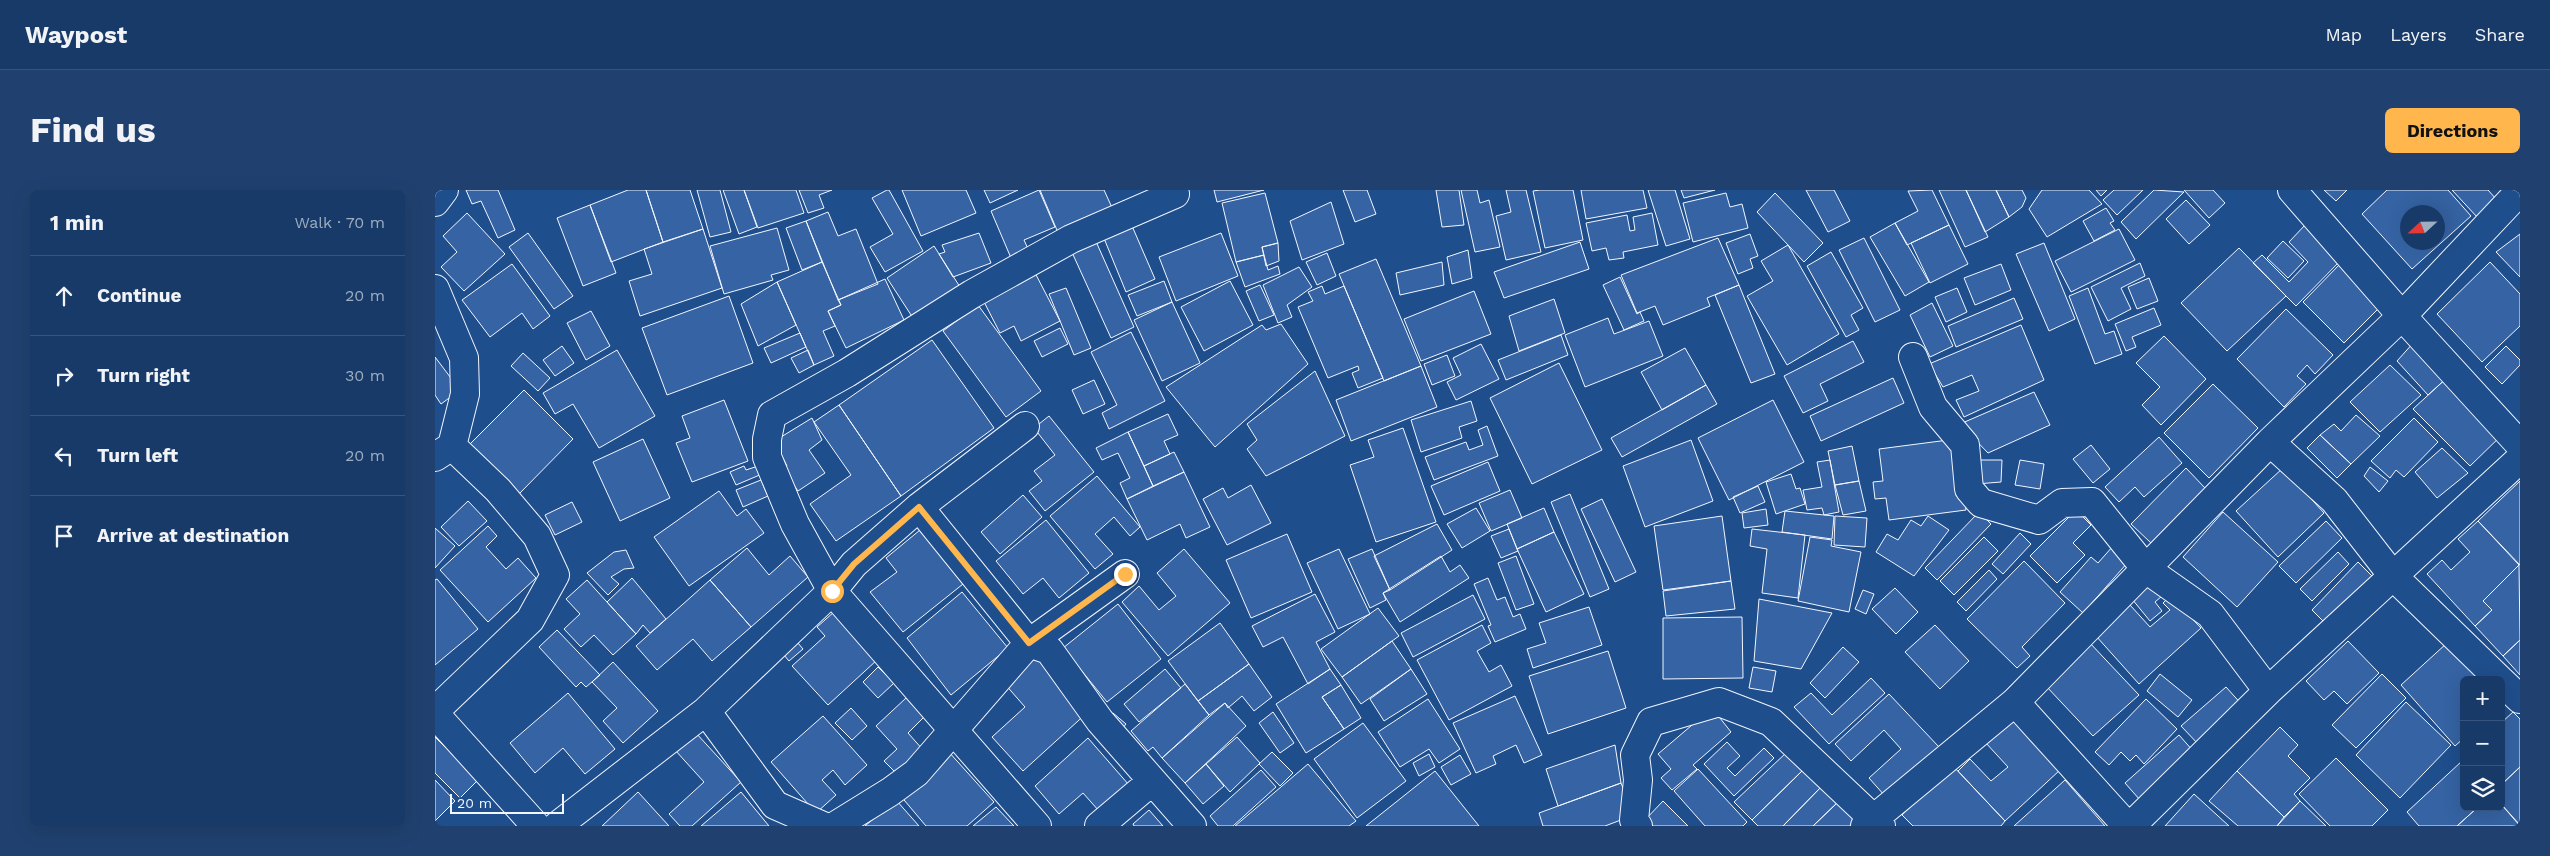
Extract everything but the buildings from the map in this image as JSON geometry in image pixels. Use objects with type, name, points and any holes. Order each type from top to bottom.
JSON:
[{"type":"street","points":[[435,202],[444,190]]},
{"type":"street","points":[[2292,190],[2402,316],[2520,445]]},
{"type":"street","points":[[1037,826],[832,591],[795,524],[767,457],[767,439],[772,415],[847,373],[972,294],[1063,244],[1175,194]]},
{"type":"street","points":[[1637,826],[1634,820],[1638,780],[1635,756],[1651,722],[1719,702],[1771,722],[1873,823],[2015,702],[2270,442],[2402,316],[2517,198]]},
{"type":"street","points":[[435,289],[463,358],[465,394],[444,452],[498,490],[537,536],[555,575],[530,620],[435,712],[536,826]]},
{"type":"street","points":[[1913,357],[1933,407],[1965,445],[1969,489],[1981,503],[2039,520],[2062,503],[2091,502],[2146,569],[2210,614],[2268,691]]},
{"type":"street","points":[[557,826],[706,711],[832,591],[854,564],[919,507],[1025,426]]},
{"type":"street","points":[[2270,442],[2334,500],[2393,576],[2497,676]]},
{"type":"street","points":[[2131,826],[2268,691],[2520,459]]},
{"type":"street","points":[[919,507],[1029,643],[1049,650],[1100,721],[1151,782],[1192,826]]},
{"type":"street","points":[[835,826],[891,792],[916,773],[1029,643],[1125,574]]},
{"type":"street","points":[[2505,684],[2520,699]]},
{"type":"street","points":[[2015,702],[2127,826]]},
{"type":"street","points":[[706,711],[775,805],[823,826]]},
{"type":"street","points":[[1099,826],[1151,782]]},
{"type":"route","points":[[832,591],[854,564],[919,507],[1029,643],[1125,574]]}]
